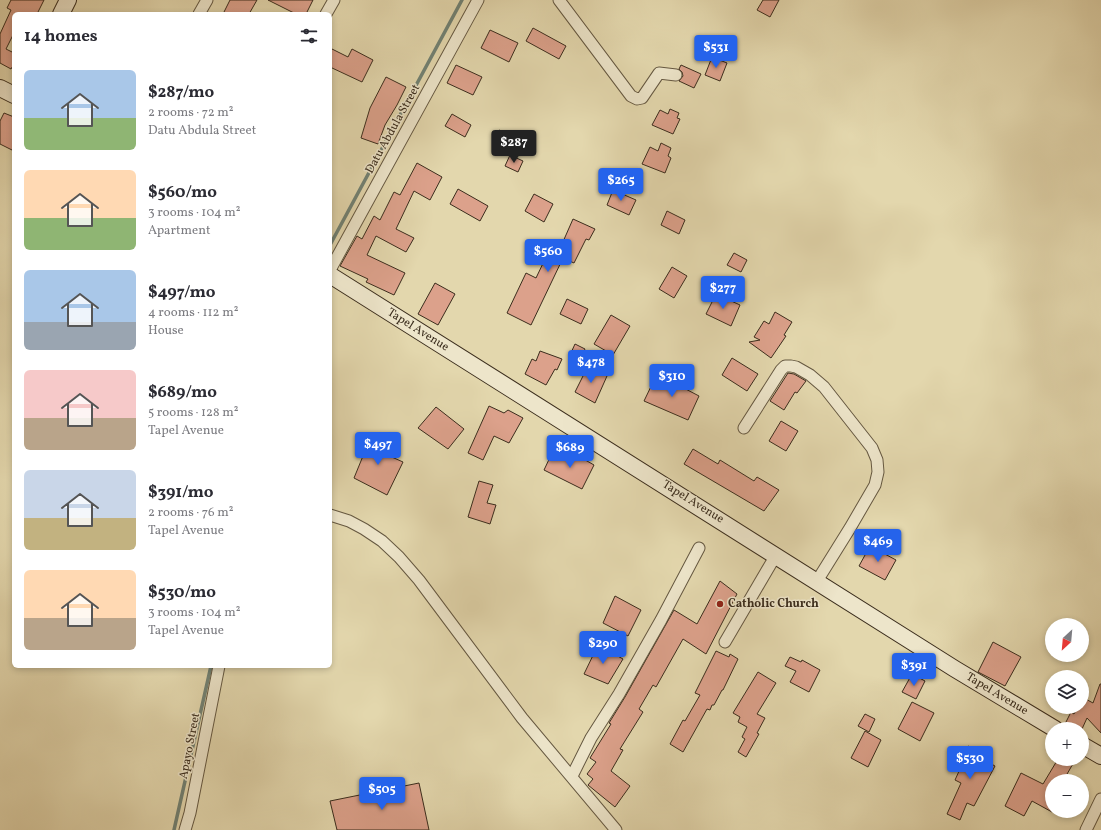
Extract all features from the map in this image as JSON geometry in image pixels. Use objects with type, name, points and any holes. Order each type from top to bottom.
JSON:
[{"type":"street","points":[[61,12],[68,0]]},
{"type":"street","points":[[200,12],[207,0]]},
{"type":"street","points":[[327,12],[334,0]]},
{"type":"street","name":"Datu Abdula Street","points":[[332,266],[478,0]]},
{"type":"street","points":[[559,0],[631,96],[637,99],[642,98],[659,74],[676,75]]},
{"type":"street","points":[[0,88],[12,94]]},
{"type":"street","name":"Tapel Avenue","points":[[332,276],[955,669],[1045,723]]},
{"type":"street","points":[[744,428],[781,370],[785,366],[791,366],[810,375],[824,387],[872,448],[877,460],[878,472],[875,485],[817,581]]},
{"type":"street","points":[[332,516],[349,521],[382,540],[419,580],[522,718],[616,830]]},
{"type":"street","points":[[572,776],[591,738],[619,694],[661,620],[699,548]]},
{"type":"street","points":[[725,642],[776,555]]},
{"type":"street","name":"Apayo Street","points":[[185,830],[190,813],[219,668]]},
{"type":"street","points":[[1089,749],[1101,756]]},
{"type":"street","points":[[1086,830],[1101,799]]},
{"type":"building","points":[[11,0],[44,0],[38,12],[12,12],[12,37],[6,49],[12,52],[11,69],[0,63],[0,34],[11,10],[7,8]]},
{"type":"building","points":[[230,0],[257,0],[250,12],[224,12]]},
{"type":"building","points":[[268,0],[313,0],[307,12],[292,12]]},
{"type":"building","points":[[763,0],[779,0],[770,17],[757,10]]},
{"type":"building","points":[[533,28],[566,46],[559,59],[526,41]]},
{"type":"building","points":[[490,30],[518,43],[509,62],[481,48]]},
{"type":"building","points":[[332,49],[348,57],[352,49],[373,60],[362,82],[332,68]]},
{"type":"building","points":[[712,57],[727,63],[720,81],[705,75]]},
{"type":"building","points":[[456,65],[482,77],[473,95],[447,83]]},
{"type":"building","points":[[681,65],[701,74],[694,88],[679,81],[683,76],[679,69]]},
{"type":"building","points":[[386,77],[406,87],[385,125],[378,144],[361,138],[370,108]]},
{"type":"building","points":[[670,109],[679,113],[677,118],[680,119],[673,134],[652,125],[660,110],[668,114]]},
{"type":"building","points":[[4,113],[12,116],[12,150],[0,144],[0,121]]},
{"type":"building","points":[[452,114],[471,125],[465,137],[445,126]]},
{"type":"building","points":[[499,130],[519,139],[515,150],[494,140]]},
{"type":"building","points":[[661,143],[671,148],[668,156],[671,158],[665,173],[642,164],[650,147],[658,151]]},
{"type":"building","points":[[510,155],[523,161],[518,172],[505,166]]},
{"type":"building","points":[[417,163],[442,177],[430,200],[414,191],[396,229],[414,238],[406,252],[376,236],[367,255],[405,273],[394,295],[366,282],[368,279],[340,266],[357,236],[362,239],[374,216],[380,220],[394,192],[400,195]]},
{"type":"building","points":[[458,189],[488,206],[480,221],[450,204]]},
{"type":"building","points":[[613,190],[636,200],[629,215],[607,205]]},
{"type":"building","points":[[534,194],[553,204],[544,222],[525,211]]},
{"type":"building","points":[[667,211],[685,220],[679,234],[661,225]]},
{"type":"building","points":[[573,219],[595,229],[589,240],[586,239],[574,263],[563,258],[531,325],[507,313],[526,273],[536,278],[547,255],[552,257],[558,242],[562,244]]},
{"type":"building","points":[[734,253],[747,260],[741,272],[727,265]]},
{"type":"building","points":[[672,267],[687,276],[674,298],[659,289]]},
{"type":"building","points":[[435,283],[455,294],[438,325],[418,314]]},
{"type":"building","points":[[716,294],[740,305],[731,326],[706,314]]},
{"type":"building","points":[[567,299],[588,309],[581,324],[560,314]]},
{"type":"building","points":[[775,312],[792,322],[784,335],[786,336],[771,358],[749,342],[760,340],[754,337],[764,321],[769,324]]},
{"type":"building","points":[[611,315],[630,326],[613,355],[594,344]]},
{"type":"building","points":[[575,344],[585,349],[580,360],[570,355]]},
{"type":"building","points":[[540,351],[562,359],[557,370],[555,369],[546,385],[525,374],[532,359],[536,361]]},
{"type":"building","points":[[732,358],[758,374],[747,391],[722,375]]},
{"type":"building","points":[[589,364],[607,376],[595,403],[575,392]]},
{"type":"building","points":[[788,373],[794,374],[806,381],[797,393],[795,392],[784,410],[770,401]]},
{"type":"building","points":[[657,374],[699,396],[688,420],[644,401]]},
{"type":"building","points":[[489,406],[504,413],[508,410],[523,418],[509,443],[494,436],[483,460],[468,453]]},
{"type":"building","points":[[436,407],[464,429],[448,449],[418,428]]},
{"type":"building","points":[[781,421],[798,431],[786,451],[769,441]]},
{"type":"building","points":[[372,434],[390,444],[385,454],[403,462],[387,495],[354,478]]},
{"type":"building","points":[[693,449],[718,464],[720,460],[754,481],[757,477],[779,490],[764,511],[684,464]]},
{"type":"building","points":[[553,451],[570,460],[573,453],[594,465],[582,489],[544,470]]},
{"type":"building","points":[[479,481],[493,485],[487,503],[496,505],[490,524],[468,517]]},
{"type":"building","points":[[870,546],[896,560],[885,580],[859,566]]},
{"type":"building","points":[[720,581],[737,594],[706,654],[683,639],[656,687],[653,685],[639,709],[643,712],[620,749],[623,750],[611,771],[630,786],[615,807],[588,785],[593,779],[587,774],[596,762],[590,758],[611,724],[609,723],[674,610],[697,624]]},
{"type":"building","points":[[615,596],[641,610],[628,636],[603,623]]},
{"type":"building","points":[[993,642],[1021,657],[1005,686],[978,672]]},
{"type":"building","points":[[598,645],[623,659],[608,684],[584,674]]},
{"type":"building","points":[[716,651],[729,657],[730,654],[738,659],[723,690],[710,710],[707,709],[683,752],[670,744],[683,720],[685,721],[700,695],[695,693]]},
{"type":"building","points":[[790,657],[801,662],[802,660],[820,670],[809,692],[790,682],[796,671],[785,666]]},
{"type":"building","points":[[758,672],[776,683],[757,714],[765,718],[757,733],[759,734],[746,757],[738,752],[745,739],[742,737],[747,727],[738,722],[740,717],[733,713]]},
{"type":"building","points":[[912,674],[925,681],[916,699],[902,692]]},
{"type":"building","points":[[1101,684],[1101,733],[1087,718],[1085,722],[1066,722],[1070,714],[1089,714],[1089,701],[1093,703]]},
{"type":"building","points":[[912,702],[934,713],[920,741],[898,729]]},
{"type":"building","points":[[865,714],[875,719],[869,732],[858,726]]},
{"type":"building","points":[[865,731],[881,740],[868,767],[851,758]]},
{"type":"building","points":[[968,746],[987,755],[984,760],[995,766],[974,806],[967,803],[960,820],[947,814],[961,783],[955,780],[960,769],[954,766],[962,751],[965,752]]},
{"type":"building","points":[[1054,766],[1072,766],[1067,774],[1049,774]]},
{"type":"building","points":[[1021,773],[1043,784],[1045,781],[1045,808],[1032,801],[1024,816],[1005,806]]},
{"type":"building","points":[[419,783],[429,830],[337,830],[330,801]]},
{"type":"waterway","points":[[332,241],[462,0]]},
{"type":"waterway","points":[[174,830],[211,668]]},
{"type":"place","name":"Catholic Church","points":[[720,604]]}]
